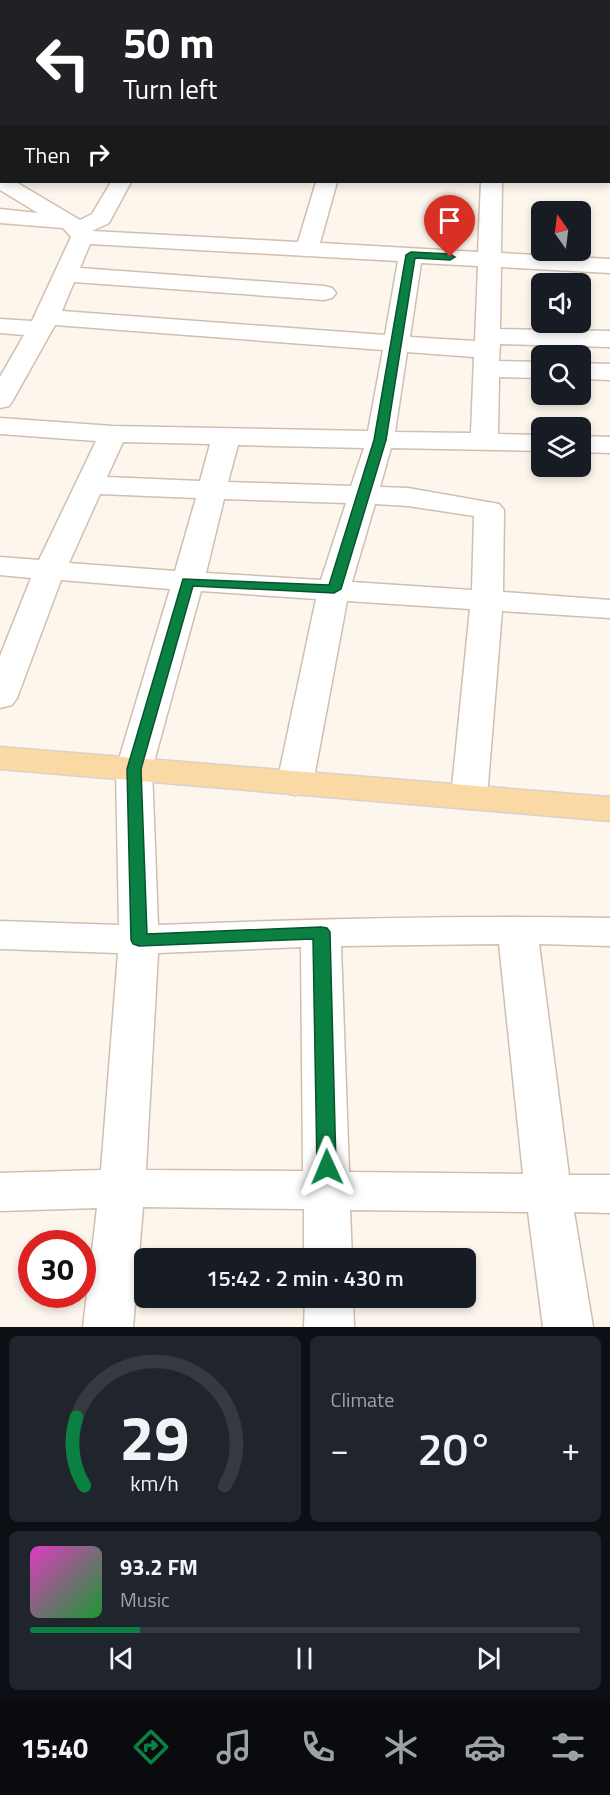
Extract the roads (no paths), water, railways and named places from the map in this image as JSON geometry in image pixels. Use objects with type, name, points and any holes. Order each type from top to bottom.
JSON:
[{"type":"main road","points":[[0,758],[610,809]]},
{"type":"street","points":[[3,183],[77,230]]},
{"type":"street","points":[[0,400],[44,323],[66,274],[77,230],[101,218],[120,183]]},
{"type":"street","points":[[307,248],[327,183]]},
{"type":"street","points":[[484,441],[492,183]]},
{"type":"street","points":[[0,216],[77,230],[307,248],[610,266]]},
{"type":"street","points":[[295,783],[334,589],[380,440],[411,255]]},
{"type":"street","points":[[66,274],[324,292]]},
{"type":"street","points":[[0,326],[44,323],[396,342],[488,351],[610,339]]},
{"type":"street","points":[[488,351],[531,366]]},
{"type":"street","points":[[591,371],[610,372]]},
{"type":"street","points":[[0,426],[113,434],[531,443]]},
{"type":"street","points":[[0,698],[50,570],[113,434]]},
{"type":"street","points":[[108,1327],[122,1188],[139,940],[134,769],[188,581],[226,437]]},
{"type":"street","points":[[591,444],[610,445]]},
{"type":"street","points":[[90,485],[408,497],[489,510],[487,600],[469,797]]},
{"type":"street","points":[[0,566],[610,609]]},
{"type":"street","points":[[0,935],[139,940],[321,932],[517,930],[610,932]]},
{"type":"street","points":[[517,930],[548,1193],[568,1327]]},
{"type":"street","points":[[321,932],[328,1248]]},
{"type":"street","points":[[0,1192],[122,1188],[610,1194]]},
{"type":"street","points":[[329,1308],[329,1327]]}]
